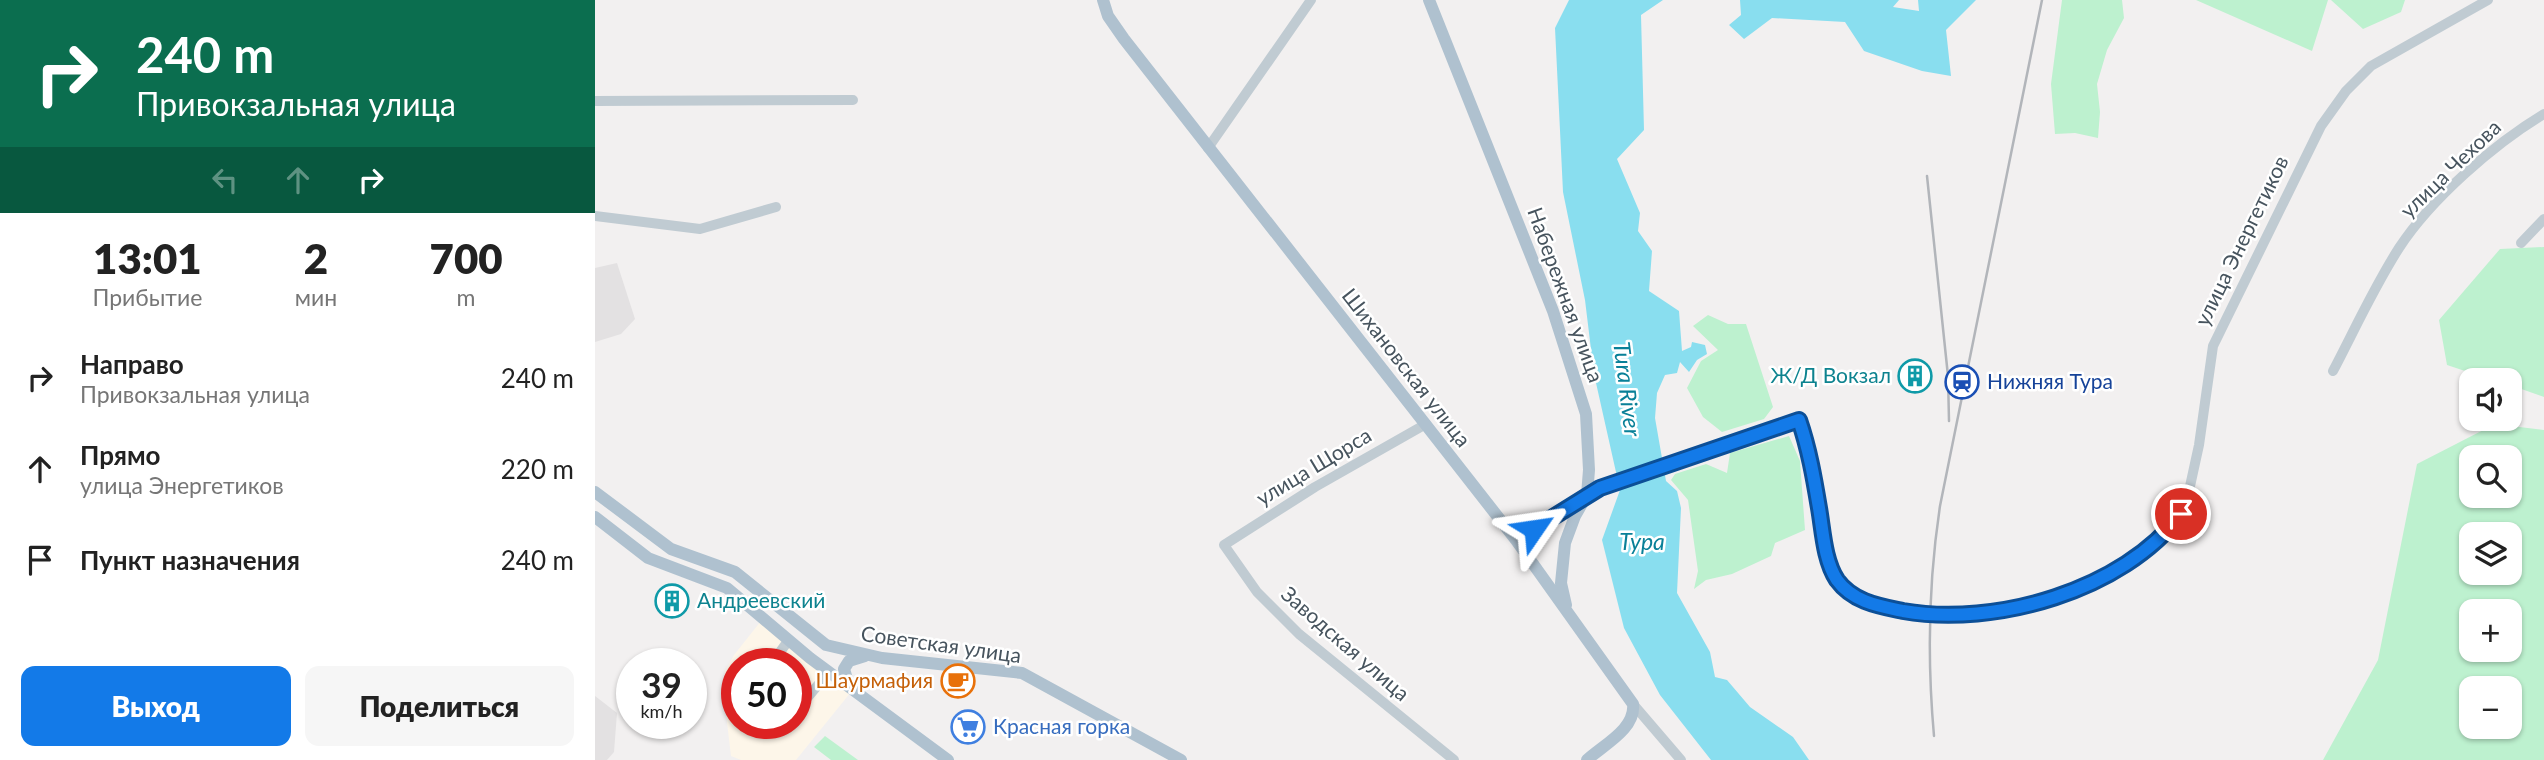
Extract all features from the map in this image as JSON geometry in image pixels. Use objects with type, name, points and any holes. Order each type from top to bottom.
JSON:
[{"type":"main road","name":"Шихановская улица","points":[[1103,0],[1116,28],[1516,540],[1633,704]]},
{"type":"main road","name":"Набережная улица","points":[[1429,0],[1521,225],[1579,386],[1589,443],[1587,495],[1575,516],[1565,543],[1561,583],[1567,612]]},
{"type":"main road","points":[[595,492],[678,552],[734,572],[733,581],[726,587]]},
{"type":"main road","points":[[1516,540],[1587,495]]},
{"type":"main road","points":[[595,517],[646,556],[726,587],[789,641],[948,760]]},
{"type":"main road","points":[[646,556],[655,552],[658,540]]},
{"type":"main road","points":[[670,566],[673,555],[678,552]]},
{"type":"main road","name":"Советская улица","points":[[734,572],[826,645],[869,656],[1022,673],[1181,760]]},
{"type":"main road","points":[[789,641],[800,625]]},
{"type":"main road","points":[[829,672],[843,651]]},
{"type":"main road","points":[[849,687],[844,668],[849,661],[869,656]]},
{"type":"main road","points":[[1587,760],[1627,725],[1633,714],[1633,704]]},
{"type":"street","points":[[1208,148],[1311,0]]},
{"type":"street","name":"улица Энергетиков","points":[[1587,495],[1676,461],[1799,420],[1810,455],[1827,552],[1836,578],[1855,596],[1874,606],[1928,615],[1969,616],[1994,613],[2067,592],[2125,564],[2169,529],[2184,507],[2194,476],[2213,346],[2321,126],[2346,91],[2371,66],[2488,0]]},
{"type":"street","points":[[595,102],[853,100]]},
{"type":"street","name":"улица Чехова","points":[[2333,372],[2400,247],[2438,203],[2490,153],[2544,114]]},
{"type":"street","points":[[595,216],[700,229],[776,206]]},
{"type":"street","points":[[2521,243],[2544,219]]},
{"type":"street","name":"улица Щорса","points":[[1224,545],[1315,487],[1426,424]]},
{"type":"street","name":"Заводская улица","points":[[1224,545],[1257,592],[1299,634],[1454,760]]},
{"type":"street","points":[[784,648],[789,641]]},
{"type":"street","points":[[812,692],[829,672]]},
{"type":"street","name":"Шихановская улица","points":[[1633,704],[1681,760]]},
{"type":"shaded area","points":[[617,263],[635,319],[621,334],[595,342],[595,268]]},
{"type":"shaded area","points":[[761,621],[795,648],[740,648]]},
{"type":"shaded area","points":[[812,661],[851,692],[796,760],[741,760],[731,756],[729,739],[812,739]]},
{"type":"shaded area","points":[[595,696],[616,712],[616,726],[614,752],[607,760],[595,760]]},
{"type":"green space","points":[[2062,0],[2122,0],[2124,18],[2107,50],[2097,84],[2100,112],[2098,138],[2075,133],[2055,134],[2051,84]]},
{"type":"green space","points":[[2196,0],[2328,0],[2312,51]]},
{"type":"green space","points":[[2331,0],[2405,0],[2401,12],[2363,29]]},
{"type":"green space","points":[[2544,247],[2544,397],[2522,389],[2522,368],[2459,369],[2447,365],[2439,320],[2500,249]]},
{"type":"green space","points":[[1708,315],[1728,324],[1746,324],[1773,407],[1764,419],[1722,432],[1703,417],[1687,388],[1701,361],[1718,350],[1693,326]]},
{"type":"green space","points":[[2522,427],[2544,430],[2544,760],[2323,760],[2378,660],[2417,464],[2481,431],[2522,431]]},
{"type":"green space","points":[[1789,436],[1800,461],[1805,530],[1775,543],[1771,556],[1732,574],[1706,580],[1694,589],[1698,571],[1688,500],[1671,480],[1675,474],[1706,464],[1727,473],[1730,453]]},
{"type":"green space","points":[[825,736],[858,760],[831,760],[814,747]]},
{"type":"water","points":[[1569,0],[1663,0],[1641,15],[1644,130],[1617,159],[1640,213],[1638,231],[1652,251],[1649,291],[1679,311],[1682,351],[1691,347],[1692,342],[1705,345],[1707,354],[1697,360],[1689,372],[1680,362],[1677,373],[1665,375],[1657,393],[1655,418],[1666,481],[1677,491],[1681,508],[1677,593],[1710,652],[1715,677],[1727,680],[1750,707],[1793,737],[1809,760],[1711,760],[1660,695],[1624,628],[1602,540],[1620,490],[1594,374],[1585,300],[1563,192],[1555,28]]},
{"type":"water","points":[[1740,0],[1899,0],[1893,7],[1919,11],[1918,0],[1976,0],[1946,30],[1951,76],[1922,71],[1864,51],[1845,22],[1772,18],[1744,39],[1729,25],[1741,15]]},
{"type":"railway","points":[[1934,736],[1930,621],[1940,506],[2042,0]]},
{"type":"railway","points":[[1927,176],[1948,376],[1949,421]]},
{"type":"place","name":"Ж/Д Вокзал","points":[[1915,376]]},
{"type":"place","name":"Нижняя Тура","points":[[1962,382]]},
{"type":"place","name":"Андреевский","points":[[672,601]]},
{"type":"place","name":"Шаурмафия","points":[[958,681]]},
{"type":"place","name":"Красная горка","points":[[968,727]]},
{"type":"route","points":[[1534,529],[1600,488],[1799,420],[1810,455],[1827,552],[1836,578],[1855,596],[1874,606],[1944,616],[1994,613],[2018,607],[2099,579],[2153,545],[2181,514]]},
{"type":"water label","name":"Tura River","points":[[1627,389]]},
{"type":"water label","name":"Тура","points":[[1642,542]]}]
